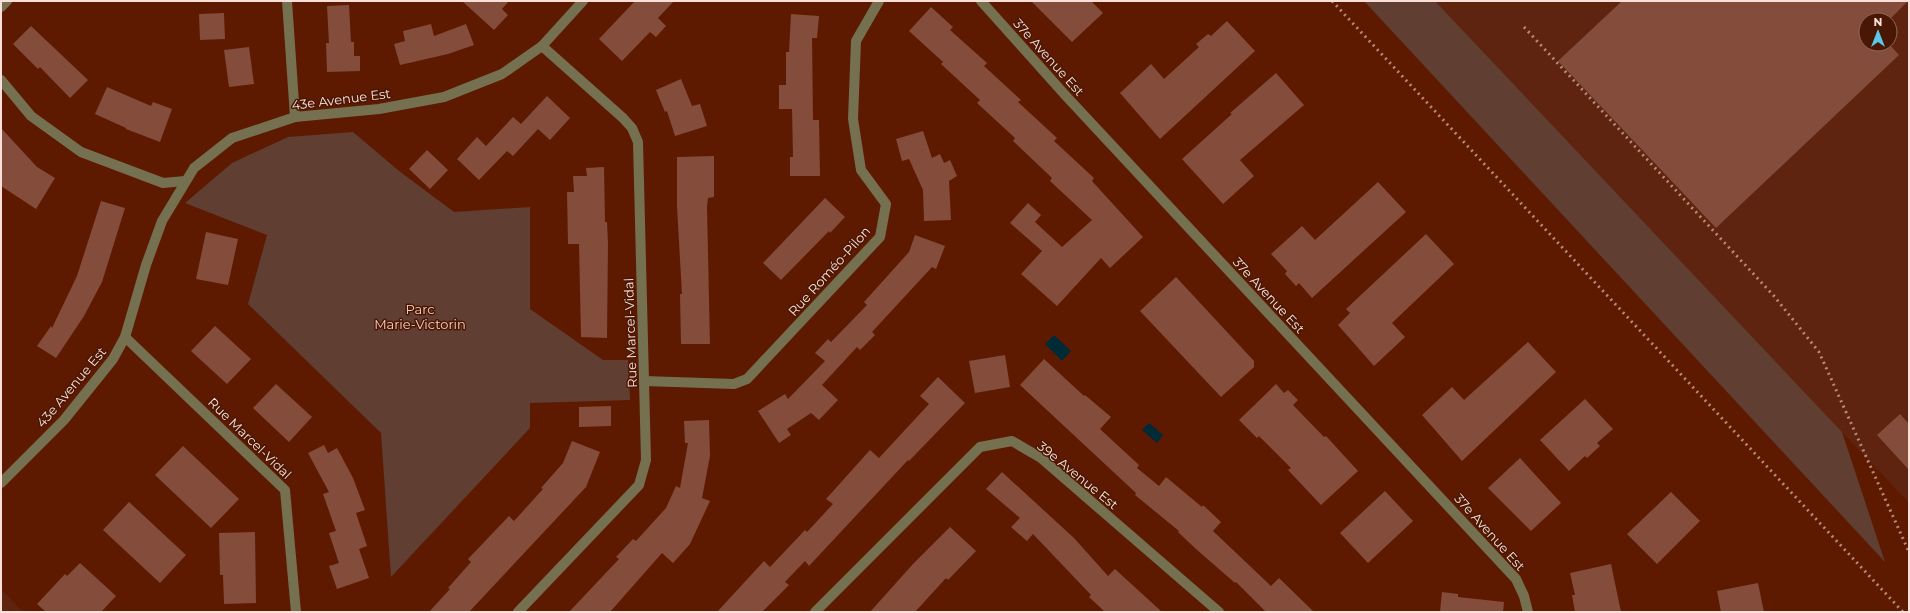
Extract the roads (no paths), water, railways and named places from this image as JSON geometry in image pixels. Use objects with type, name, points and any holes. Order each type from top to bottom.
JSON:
[{"type":"street","points":[[1,8],[7,1]]},
{"type":"street","points":[[287,1],[295,117]]},
{"type":"street","name":"43e Avenue Est","points":[[1,483],[64,420],[113,359],[125,337],[146,264],[162,221],[194,168],[232,138],[295,117],[379,108],[444,97],[502,74],[542,46],[583,1]]},
{"type":"street","name":"Rue Roméo-Pilon","points":[[644,381],[734,384],[747,379],[880,237],[886,204],[861,170],[854,119],[856,41],[879,1]]},
{"type":"street","name":"37e Avenue Est","points":[[981,1],[1066,96],[1516,579],[1524,596],[1528,612]]},
{"type":"street","name":"Rue Marcel-Vidal","points":[[518,612],[639,485],[646,460],[638,142],[632,128],[623,118],[542,46]]},
{"type":"street","points":[[1,80],[32,116],[81,152],[163,184],[185,181]]},
{"type":"street","name":"Rue Marcel-Vidal","points":[[125,337],[285,490],[296,612]]},
{"type":"street","name":"39e Avenue Est","points":[[815,612],[980,447],[1012,441],[1041,458],[1219,612]]},
{"type":"water","points":[[1054,335],[1071,351],[1062,361],[1045,344]]},
{"type":"water","points":[[1149,423],[1163,435],[1157,443],[1142,430]]},
{"type":"railway","points":[[1332,1],[1903,612]]},
{"type":"railway","points":[[1524,27],[1774,296],[1819,352],[1909,552]]},
{"type":"park label","name":"Parc Marie-Victorin","points":[[420,316]]}]
